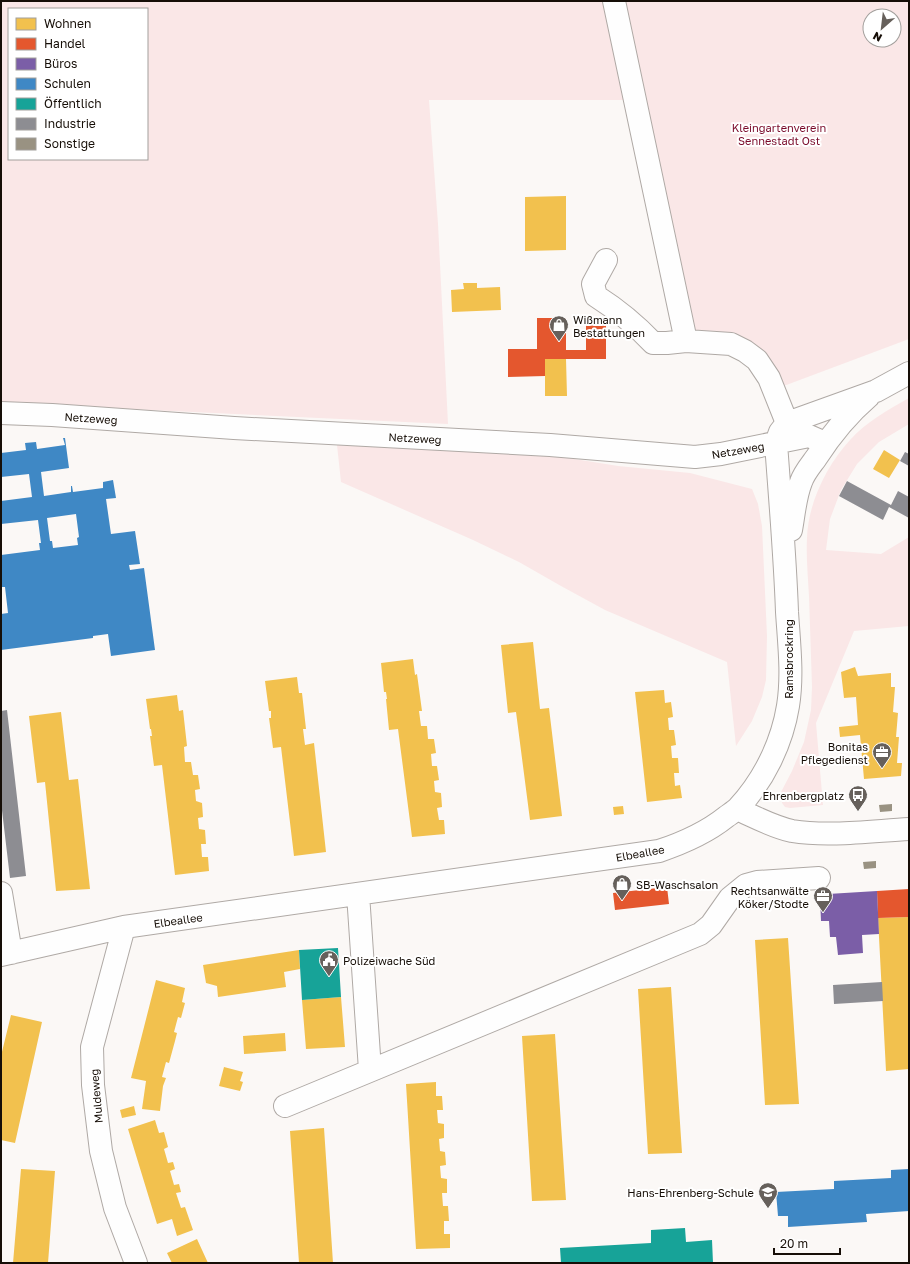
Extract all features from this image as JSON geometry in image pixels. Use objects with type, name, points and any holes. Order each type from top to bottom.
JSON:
[{"type":"street","points":[[614,1],[686,341]]},
{"type":"street","points":[[606,260],[592,284],[596,296],[619,311],[637,326],[653,343],[686,341],[731,344],[745,350],[757,360],[769,378],[787,423],[780,432],[776,443]]},
{"type":"street","name":"Ramsbrockring","points":[[787,423],[876,391],[909,373]]},
{"type":"street","name":"Ramsbrockring","points":[[786,569],[797,496],[802,480],[825,443],[855,408],[876,391]]},
{"type":"street","name":"Netzeweg","points":[[1,413],[242,429],[550,446],[695,457],[721,454],[809,436],[825,443]]},
{"type":"street","name":"Ramsbrockring","points":[[737,809],[755,787],[770,762],[781,733],[788,706],[790,671],[786,569],[776,443]]},
{"type":"street","points":[[737,809],[769,824],[791,830],[815,833],[909,829]]},
{"type":"street","name":"Elbeallee","points":[[6,954],[124,927],[659,851],[697,836],[716,825],[737,809]]},
{"type":"street","points":[[285,1106],[700,934],[711,925],[730,898],[746,885],[757,882],[819,878]]},
{"type":"street","points":[[1,893],[6,954]]},
{"type":"street","points":[[358,894],[370,1070]]},
{"type":"street","name":"Muldeweg","points":[[124,927],[92,1047],[93,1085],[101,1151],[115,1208],[136,1263]]},
{"type":"green space","name":"Kleingartenverein Sennestadt Ost","points":[[1,1],[909,1],[909,339],[781,387],[773,368],[688,332],[639,100],[429,100],[438,224],[448,424],[1,403]]},
{"type":"green space","points":[[909,398],[909,424],[879,442],[857,464],[841,490],[830,519],[826,550],[881,554],[909,537],[909,626],[854,631],[816,723],[823,805],[790,808],[785,807],[782,803],[780,794],[792,771],[804,742],[811,710],[812,687],[807,538],[811,511],[820,485],[834,461],[850,440],[870,422]]},
{"type":"green space","points":[[337,445],[543,454],[618,466],[690,473],[752,489],[758,504],[762,526],[767,636],[766,680],[762,697],[752,721],[736,746],[727,662],[605,610],[519,562],[473,540],[341,482]]},
{"type":"building: Wohnen","points":[[566,196],[566,250],[525,251],[525,197]]},
{"type":"building: Wohnen","points":[[463,283],[477,283],[477,288],[500,287],[501,310],[452,312],[451,290],[464,289]]},
{"type":"building: Wohnen","points":[[545,359],[566,359],[567,396],[545,396]]},
{"type":"building: Wohnen","points":[[884,450],[900,460],[889,478],[873,469]]},
{"type":"building: Wohnen","points":[[533,642],[540,709],[549,708],[562,816],[530,820],[516,712],[508,713],[501,645]]},
{"type":"building: Wohnen","points":[[413,659],[415,675],[417,674],[422,711],[419,711],[421,726],[427,726],[428,739],[434,739],[436,753],[431,754],[432,766],[437,766],[439,780],[434,781],[435,792],[441,793],[442,807],[437,808],[439,820],[444,820],[445,834],[412,837],[398,729],[389,730],[387,699],[386,692],[384,692],[381,663]]},
{"type":"building: Wohnen","points":[[855,667],[858,676],[891,673],[891,687],[895,687],[893,712],[898,713],[896,737],[899,737],[897,763],[902,763],[901,776],[864,779],[860,735],[840,737],[839,727],[858,725],[856,697],[844,698],[841,672]]},
{"type":"building: Wohnen","points":[[297,677],[299,693],[302,693],[306,729],[303,729],[305,745],[314,743],[326,852],[294,856],[281,747],[273,748],[269,718],[271,718],[271,711],[269,711],[265,681]]},
{"type":"building: Wohnen","points":[[664,690],[665,703],[671,702],[673,717],[668,718],[669,730],[674,730],[676,745],[671,746],[672,758],[678,758],[679,773],[674,773],[675,786],[680,785],[682,798],[647,802],[635,692]]},
{"type":"building: Wohnen","points":[[177,695],[179,711],[183,710],[187,746],[184,747],[185,762],[191,762],[193,775],[198,775],[200,789],[195,790],[196,801],[202,803],[203,817],[198,818],[199,829],[205,830],[206,844],[201,844],[202,857],[208,857],[209,871],[175,875],[162,765],[154,766],[150,736],[152,736],[146,699]]},
{"type":"building: Wohnen","points":[[61,712],[69,780],[78,779],[90,889],[56,891],[45,782],[37,783],[29,716]]},
{"type":"building: Wohnen","points":[[623,806],[624,814],[614,815],[613,807]]},
{"type":"building: Wohnen","points":[[909,917],[909,1069],[886,1071],[878,918]]},
{"type":"building: Wohnen","points":[[788,938],[799,1104],[765,1105],[755,940]]},
{"type":"building: Wohnen","points":[[299,950],[300,969],[284,972],[286,987],[218,997],[217,986],[206,983],[203,965]]},
{"type":"building: Wohnen","points":[[156,980],[185,988],[182,1002],[185,1003],[181,1018],[178,1017],[174,1032],[177,1033],[169,1063],[166,1062],[162,1077],[166,1078],[163,1086],[160,1111],[142,1109],[146,1081],[131,1078]]},
{"type":"building: Wohnen","points":[[671,987],[682,1153],[648,1154],[638,989]]},
{"type":"building: Wohnen","points":[[341,997],[345,1047],[306,1049],[302,1000]]},
{"type":"building: Wohnen","points":[[11,1015],[42,1022],[15,1143],[1,1140],[1,1056]]},
{"type":"building: Wohnen","points":[[285,1033],[286,1051],[244,1054],[243,1036]]},
{"type":"building: Wohnen","points":[[555,1034],[566,1200],[532,1201],[522,1036]]},
{"type":"building: Wohnen","points":[[224,1067],[243,1072],[240,1081],[243,1082],[240,1091],[219,1086]]},
{"type":"building: Wohnen","points":[[436,1082],[436,1096],[442,1096],[443,1110],[437,1110],[438,1123],[444,1124],[444,1138],[439,1139],[440,1151],[445,1152],[446,1165],[440,1166],[441,1178],[447,1179],[447,1193],[442,1193],[443,1206],[448,1206],[449,1221],[444,1221],[444,1234],[450,1234],[450,1248],[416,1249],[406,1084]]},
{"type":"building: Wohnen","points":[[134,1106],[136,1115],[122,1118],[120,1110]]},
{"type":"building: Wohnen","points":[[155,1120],[159,1133],[164,1132],[168,1147],[164,1149],[168,1163],[173,1162],[175,1169],[170,1171],[174,1185],[179,1184],[181,1192],[176,1193],[181,1208],[185,1207],[193,1230],[177,1236],[172,1219],[157,1224],[128,1129]]},
{"type":"building: Wohnen","points":[[324,1128],[333,1263],[299,1263],[290,1131]]},
{"type":"building: Wohnen","points":[[21,1169],[55,1171],[48,1263],[13,1263]]},
{"type":"building: Wohnen","points":[[197,1239],[208,1263],[172,1263],[167,1253]]},
{"type":"building: Handel","points":[[537,318],[566,318],[566,350],[586,350],[586,325],[606,325],[606,359],[545,359],[545,376],[508,377],[508,349],[537,349]]},
{"type":"building: Handel","points":[[667,887],[669,904],[615,910],[613,893]]},
{"type":"building: Handel","points":[[909,889],[909,917],[878,918],[877,891]]},
{"type":"building: Büros","points":[[877,891],[879,934],[862,935],[863,953],[838,955],[836,937],[830,937],[829,921],[821,921],[820,898],[828,898],[828,894]]},
{"type":"building: Schulen","points":[[63,438],[65,438],[69,468],[41,472],[44,496],[71,492],[71,486],[73,492],[103,488],[103,482],[113,480],[116,498],[106,499],[111,534],[135,531],[140,564],[129,565],[130,570],[144,568],[155,650],[111,656],[108,634],[93,636],[93,638],[1,650],[1,614],[8,613],[5,587],[1,587],[1,555],[40,550],[39,543],[41,543],[38,520],[1,524],[1,501],[32,497],[29,474],[1,477],[1,453],[26,450],[25,443],[36,442],[37,449],[65,445]],"holes":[[[76,514],[79,537],[77,538],[78,545],[53,548],[52,541],[50,541],[47,518]]]},
{"type":"building: Schulen","points":[[909,1169],[909,1211],[866,1214],[867,1222],[788,1227],[788,1216],[778,1216],[776,1192],[834,1189],[834,1181],[891,1178],[891,1170]]},
{"type":"building: Öffentlich","points":[[338,948],[341,997],[302,1000],[299,950]]},
{"type":"building: Öffentlich","points":[[685,1228],[686,1242],[712,1240],[713,1263],[561,1263],[560,1248],[651,1243],[651,1230]]},
{"type":"building: Industrie","points":[[905,452],[909,454],[909,466],[900,461]]},
{"type":"building: Industrie","points":[[847,481],[891,505],[898,491],[909,497],[909,518],[889,507],[883,520],[839,496]]},
{"type":"building: Industrie","points":[[7,710],[26,876],[10,878],[1,802],[1,711]]},
{"type":"building: Industrie","points":[[882,982],[883,1001],[834,1004],[833,985]]},
{"type":"building: Sonstige","points":[[892,804],[892,811],[880,812],[879,805]]},
{"type":"building: Sonstige","points":[[876,861],[876,868],[864,869],[863,862]]},
{"type":"place","name":"Wißmann Bestattungen","points":[[559,342]]},
{"type":"place","name":"Bonitas Pflegedienst","points":[[882,769]]},
{"type":"place","name":"Ehrenbergplatz","points":[[858,812]]},
{"type":"place","name":"SB-Waschsalon","points":[[622,901]]},
{"type":"place","name":"Rechtsanwälte Köker/Stodte","points":[[823,913]]},
{"type":"place","name":"Polizeiwache Süd","points":[[329,977]]},
{"type":"place","name":"Hans-Ehrenberg-Schule","points":[[768,1209]]}]
